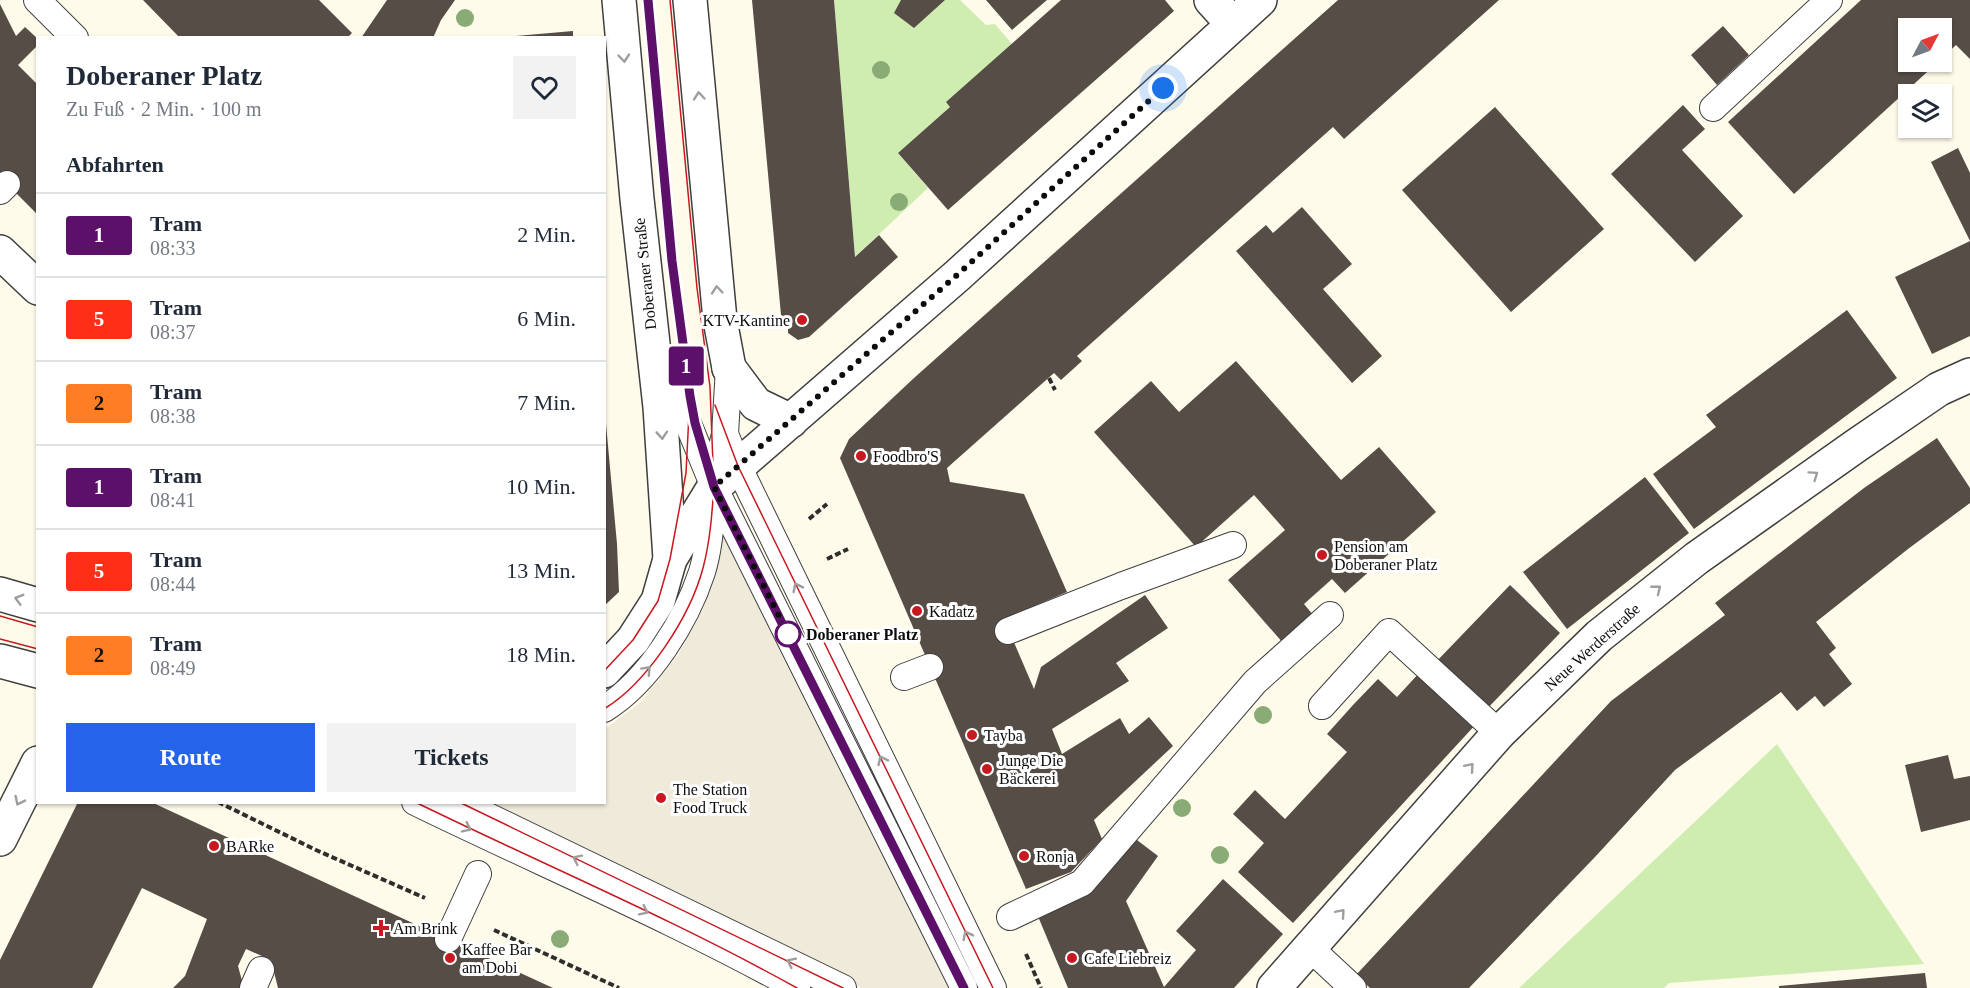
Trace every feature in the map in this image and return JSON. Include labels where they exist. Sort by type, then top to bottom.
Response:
[{"type":"street","name":"Doberaner Straße","points":[[606,669],[633,640],[657,601],[670,560],[660,407],[637,199],[619,0]]},
{"type":"street","points":[[690,0],[720,321],[729,368],[756,404],[791,421]]},
{"type":"street","points":[[1211,0],[1233,24]]},
{"type":"street","points":[[670,560],[726,477],[957,275],[1260,0]]},
{"type":"street","points":[[0,252],[36,286]]},
{"type":"street","name":"Neue Werderstraße","points":[[1274,988],[1499,733],[1599,636],[1697,558],[1940,389],[1970,375]]},
{"type":"street","points":[[0,594],[36,604]]},
{"type":"street","points":[[0,661],[36,670]]},
{"type":"street","points":[[0,839],[36,766]]},
{"type":"lane","points":[[37,0],[73,36]]},
{"type":"lane","points":[[1713,108],[1828,0]]},
{"type":"lane","points":[[652,334],[993,988]]},
{"type":"lane","points":[[606,708],[617,701],[657,659],[690,604],[702,571],[726,477],[725,434],[729,368]]},
{"type":"lane","points":[[726,477],[964,988]]},
{"type":"lane","points":[[1008,631],[1233,544]]},
{"type":"lane","points":[[1010,916],[1082,883],[1255,682],[1330,615]]},
{"type":"lane","points":[[1322,706],[1389,632],[1499,733]]},
{"type":"lane","points":[[904,677],[930,667]]},
{"type":"lane","points":[[419,804],[626,902],[797,988]]},
{"type":"lane","points":[[463,804],[843,988]]},
{"type":"lane","points":[[448,939],[478,874]]},
{"type":"lane","points":[[1310,948],[1353,988]]},
{"type":"path","points":[[1048,378],[1055,390]]},
{"type":"path","points":[[827,559],[848,549]]},
{"type":"path","points":[[222,804],[316,850],[459,913],[619,988]]},
{"type":"green space","points":[[834,0],[960,0],[986,25],[995,24],[1012,44],[950,107],[898,153],[928,188],[855,257]]},
{"type":"green space","points":[[1777,744],[1924,964],[1669,983],[1664,988],[1519,988]]},
{"type":"shaded area","name":"Doberaner Platz","points":[[720,514],[953,988],[861,988],[781,943],[488,804],[606,804],[606,728],[641,702],[678,655],[703,609],[712,575]]},
{"type":"building","points":[[143,0],[319,0],[352,33],[349,36],[178,36]]},
{"type":"building","points":[[387,0],[455,0],[441,20],[434,36],[362,36]]},
{"type":"building","points":[[752,0],[834,0],[855,257],[879,235],[898,257],[809,337],[798,340],[788,333],[788,321],[781,315]]},
{"type":"building","points":[[901,0],[945,0],[914,28],[894,13]]},
{"type":"building","points":[[986,0],[1047,0],[1012,30]]},
{"type":"building","points":[[1061,0],[1165,0],[1174,11],[948,210],[898,153],[950,107],[946,102]]},
{"type":"building","points":[[1338,0],[1499,0],[1344,139],[1333,127],[1077,356],[1082,361],[1061,380],[1054,373],[947,468],[950,482],[1024,494],[1067,592],[1004,619],[1034,689],[1041,667],[1145,595],[1168,628],[1116,663],[1129,681],[1052,729],[1062,754],[1120,718],[1129,734],[1149,717],[1173,746],[1094,820],[1102,839],[1071,872],[1026,889],[840,458],[849,439],[914,378]]},
{"type":"building","points":[[1861,0],[1970,0],[1970,59],[1956,45],[1952,49],[1952,18],[1898,18],[1898,72],[1927,72],[1914,84],[1898,84],[1898,99],[1794,194],[1728,122]]},
{"type":"building","points":[[0,4],[16,36],[25,27],[36,37],[36,47],[18,65],[36,83],[36,213],[0,177]]},
{"type":"building","points":[[1723,26],[1749,55],[1717,85],[1691,55]]},
{"type":"building","points":[[573,31],[573,36],[516,36]]},
{"type":"building","points":[[1683,105],[1705,129],[1682,150],[1743,216],[1695,262],[1611,174]]},
{"type":"building","points":[[1495,107],[1604,229],[1511,312],[1402,190]]},
{"type":"building","points":[[1958,148],[1970,173],[1970,241],[1931,162]]},
{"type":"building","points":[[1302,207],[1352,264],[1323,289],[1382,356],[1352,383],[1236,251],[1266,225],[1273,233]]},
{"type":"building","points":[[1970,241],[1970,336],[1932,354],[1895,277]]},
{"type":"building","points":[[1847,310],[1897,378],[1694,529],[1653,474],[1716,427],[1706,415]]},
{"type":"building","points":[[1236,361],[1341,480],[1379,447],[1436,512],[1345,593],[1332,579],[1304,604],[1314,616],[1283,643],[1228,580],[1285,530],[1254,495],[1196,547],[1094,432],[1151,381],[1179,412]]},
{"type":"building","points":[[606,424],[617,544],[619,592],[606,604]]},
{"type":"building","points":[[1937,438],[1970,488],[1970,503],[1816,622],[1836,648],[1829,654],[1852,684],[1824,707],[1815,696],[1797,711],[1781,692],[1675,770],[1469,988],[1370,988],[1356,975],[1611,701],[1725,615],[1715,603],[1864,488]]},
{"type":"building","points":[[1645,477],[1689,533],[1567,629],[1523,572]]},
{"type":"building","points":[[1510,585],[1560,633],[1484,712],[1434,664]]},
{"type":"building","points":[[1421,671],[1477,723],[1293,923],[1238,872],[1264,843],[1233,814],[1255,790],[1285,819],[1347,752],[1327,734],[1353,705],[1378,679],[1397,697]]},
{"type":"building","points":[[1948,755],[1954,779],[1970,776],[1970,820],[1921,832],[1905,765]]},
{"type":"building","points":[[77,804],[155,804],[553,988],[278,988],[271,960],[246,949],[238,966],[244,988],[173,988],[185,976],[207,919],[142,888],[92,988],[0,988],[0,960]]},
{"type":"building","points":[[1133,837],[1158,856],[1126,901],[1164,987],[1196,950],[1176,931],[1223,879],[1283,934],[1234,988],[1068,988],[1037,914]]},
{"type":"building","points":[[1925,973],[1927,988],[1779,988],[1779,986]]},
{"type":"tram line","points":[[648,0],[672,261],[690,396],[695,423],[714,487],[964,988]]},
{"type":"tram line","name":"1","points":[[648,0],[672,261],[690,396],[695,423],[714,487],[964,988]]},
{"type":"tram line","points":[[670,0],[697,288],[710,387],[713,465]]},
{"type":"tram line","points":[[715,405],[738,466],[993,988]]},
{"type":"tram line","points":[[606,669],[633,640],[658,601],[670,559],[686,473],[689,414]]},
{"type":"tram line","points":[[606,708],[636,683],[651,666],[688,607],[703,568],[714,486]]},
{"type":"tram line","points":[[0,616],[36,626]]},
{"type":"tram line","points":[[0,639],[36,648]]},
{"type":"tram line","points":[[419,804],[655,915],[797,988]]},
{"type":"tram line","points":[[463,804],[843,988]]},
{"type":"place","name":"KTV-Kantine","points":[[802,320]]},
{"type":"place","name":"Foodbro'S","points":[[861,456]]},
{"type":"place","name":"Pension am Doberaner Platz","points":[[1322,555]]},
{"type":"place","name":"Kadatz","points":[[917,611]]},
{"type":"place","name":"Doberaner Platz","points":[[788,634]]},
{"type":"place","name":"Tayba","points":[[972,735]]},
{"type":"place","name":"Junge Die Bäckerei","points":[[987,769]]},
{"type":"place","name":"The Station Food Truck","points":[[661,798]]},
{"type":"place","name":"BARke","points":[[214,846]]},
{"type":"place","name":"Ronja","points":[[1024,856]]},
{"type":"place","name":"Am Brink","points":[[381,928]]},
{"type":"place","name":"Kaffee Bar am Dobi","points":[[450,958]]},
{"type":"place","name":"Cafe Liebreiz","points":[[1072,958]]},
{"type":"route","points":[[788,634],[714,487],[957,275],[1163,88]]}]
